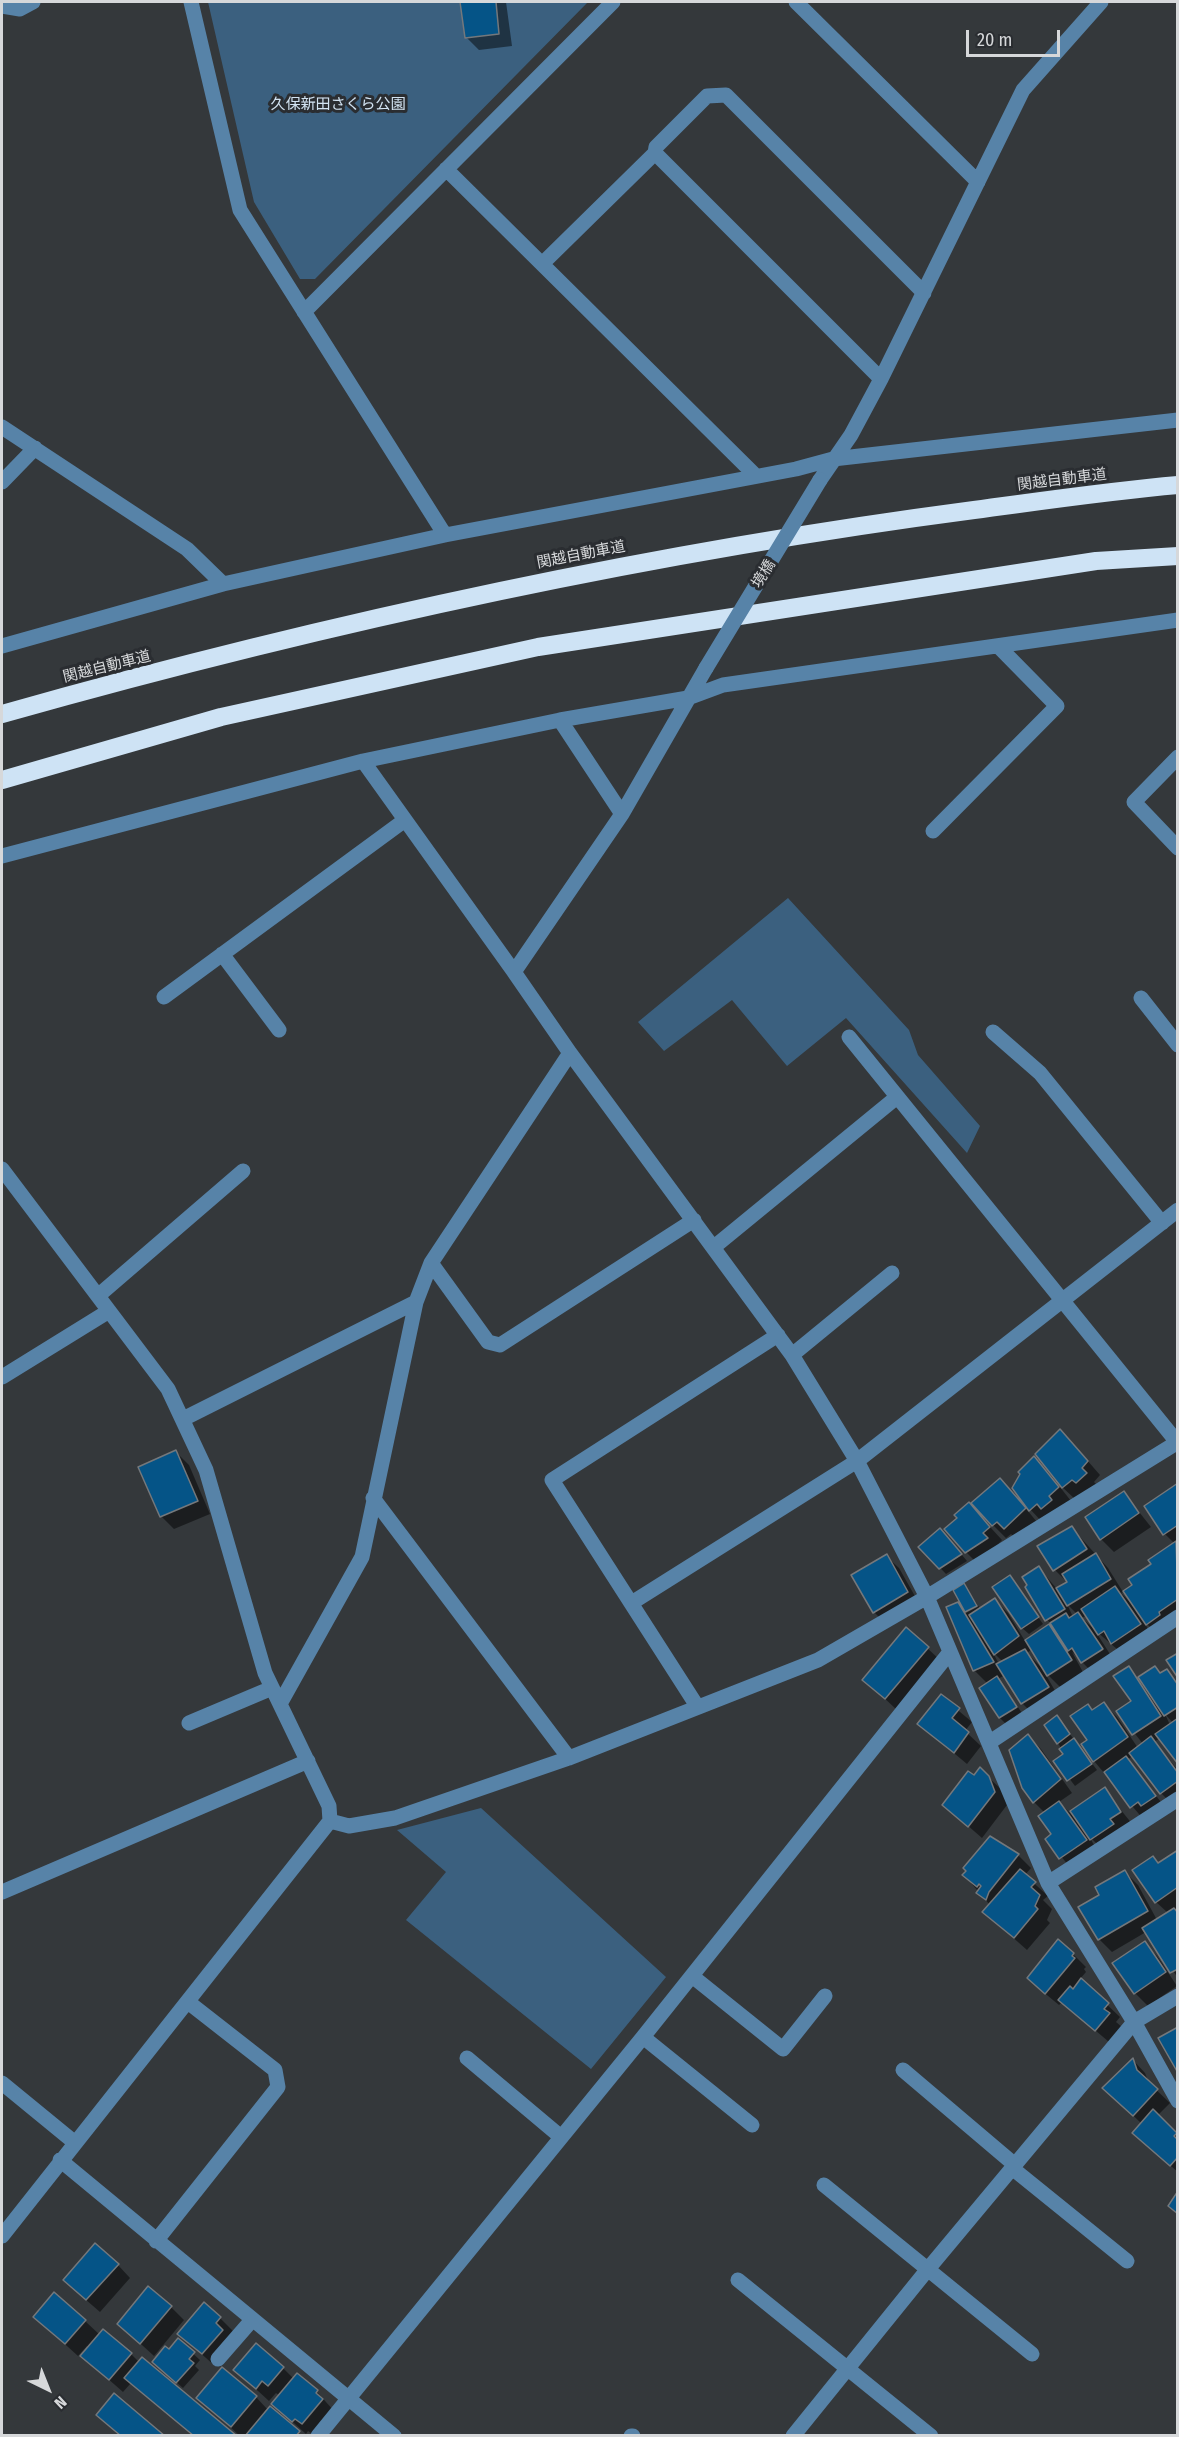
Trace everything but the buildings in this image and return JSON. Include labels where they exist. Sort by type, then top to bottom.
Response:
[{"type":"highway","name":"関越自動車道","points":[[2,714],[325,629],[573,574],[824,530],[1178,485]]},
{"type":"highway","points":[[2,780],[221,717],[538,647],[1096,561],[1178,556]]},
{"type":"street","points":[[2,6],[20,9],[33,2]]},
{"type":"street","points":[[191,2],[240,210],[445,535]]},
{"type":"street","points":[[304,312],[613,2]]},
{"type":"street","points":[[798,2],[978,183]]},
{"type":"street","name":"境橋","points":[[514,972],[622,814],[706,668],[833,459],[851,435],[882,379],[1023,90],[1101,2]]},
{"type":"street","points":[[542,264],[655,153],[656,147],[706,96],[726,94],[924,293]]},
{"type":"street","points":[[655,153],[882,379]]},
{"type":"street","points":[[446,169],[756,476]]},
{"type":"street","points":[[2,646],[223,584],[445,535],[756,476],[833,459],[1178,420]]},
{"type":"street","points":[[2,427],[187,549],[223,584]]},
{"type":"street","points":[[2,482],[35,448]]},
{"type":"street","points":[[2,856],[363,761],[560,720],[688,698],[723,685],[1178,620]]},
{"type":"street","points":[[933,831],[1057,706],[998,646]]},
{"type":"street","points":[[560,720],[622,814]]},
{"type":"street","points":[[1178,757],[1134,802],[1178,848]]},
{"type":"street","points":[[363,761],[570,1053],[778,1335],[857,1461],[927,1597],[1048,1883],[1134,2022],[1178,2101]]},
{"type":"street","points":[[164,997],[405,819]]},
{"type":"street","points":[[222,954],[279,1029]]},
{"type":"street","points":[[1141,998],[1178,1045]]},
{"type":"street","points":[[633,1602],[857,1461],[1060,1299],[1171,1220],[1040,1072],[993,1032]]},
{"type":"street","points":[[330,1821],[349,1826],[395,1818],[569,1758],[818,1660],[927,1597],[1177,1442],[849,1037]]},
{"type":"street","points":[[281,1702],[362,1557],[416,1302],[431,1263],[570,1053]]},
{"type":"street","points":[[714,1247],[897,1097]]},
{"type":"street","points":[[99,1295],[243,1171]]},
{"type":"street","points":[[2,2236],[330,1821],[329,1806],[281,1702],[272,1688],[246,1616],[206,1470],[168,1389],[99,1295],[4,1176]]},
{"type":"street","points":[[431,1263],[488,1342],[500,1345],[694,1220]]},
{"type":"street","points":[[792,1355],[892,1273]]},
{"type":"street","points":[[183,1419],[416,1302]]},
{"type":"street","points":[[2,1377],[109,1311]]},
{"type":"street","points":[[697,1706],[633,1602],[552,1480],[778,1335]]},
{"type":"street","points":[[373,1498],[569,1758]]},
{"type":"street","points":[[990,1742],[1178,1617]]},
{"type":"street","points":[[318,2436],[643,2037],[950,1652]]},
{"type":"street","points":[[189,1723],[272,1688]]},
{"type":"street","points":[[2,1892],[308,1761]]},
{"type":"street","points":[[1048,1883],[1178,1799]]},
{"type":"street","points":[[692,1976],[783,2049],[825,1996]]},
{"type":"street","points":[[793,2436],[928,2269],[1134,2022],[1178,1996]]},
{"type":"street","points":[[156,2241],[278,2087],[275,2070],[188,2002]]},
{"type":"street","points":[[643,2037],[752,2125]]},
{"type":"street","points":[[467,2058],[561,2137]]},
{"type":"street","points":[[903,2070],[1126,2261]]},
{"type":"street","points":[[2,2084],[74,2142]]},
{"type":"street","points":[[60,2160],[394,2436]]},
{"type":"street","points":[[824,2185],[1032,2354]]},
{"type":"street","points":[[738,2280],[931,2436]]},
{"type":"street","points":[[218,2358],[252,2320]]},
{"type":"green space","name":"久保新田さくら公園","points":[[208,2],[588,2],[315,279],[300,279],[254,202]]},
{"type":"green space","points":[[788,898],[909,1030],[918,1055],[980,1126],[967,1153],[846,1018],[787,1066],[732,1000],[664,1051],[638,1022]]},
{"type":"green space","points":[[481,1808],[666,1977],[591,2069],[406,1920],[446,1872],[397,1830]]}]
